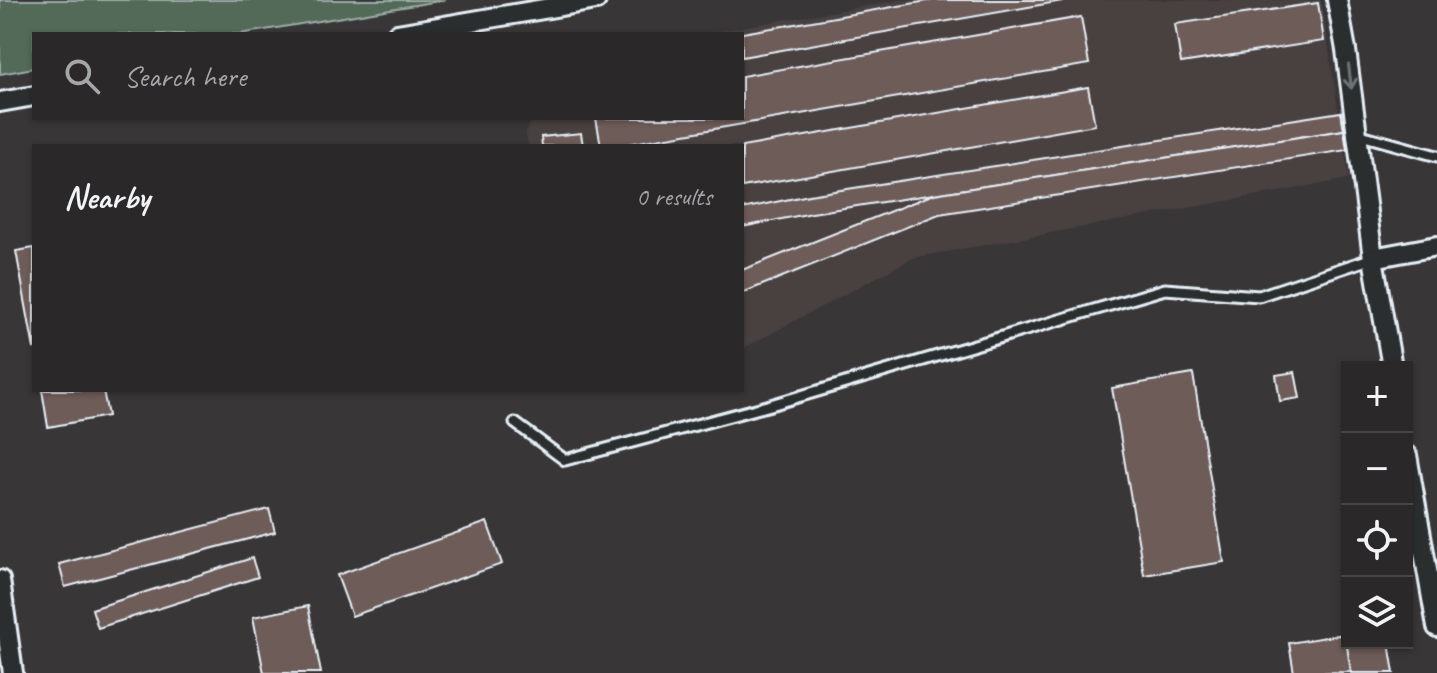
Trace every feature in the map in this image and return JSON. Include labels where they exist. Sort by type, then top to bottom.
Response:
[{"type":"street","points":[[409,32],[596,0]]},
{"type":"street","points":[[1337,0],[1373,258],[1391,361]]},
{"type":"street","points":[[0,102],[32,96]]},
{"type":"street","points":[[1373,258],[1437,246]]},
{"type":"street","points":[[1413,489],[1437,627]]},
{"type":"street","points":[[0,580],[13,673]]},
{"type":"lane","points":[[1357,134],[1437,156]]},
{"type":"lane","points":[[515,423],[565,460],[767,406],[1165,289],[1259,296],[1373,258]]},
{"type":"shaded area","points":[[901,0],[1321,0],[1349,179],[913,258],[744,348],[744,144],[528,144],[526,132],[531,120],[744,120],[744,32],[712,32]]},
{"type":"green space","points":[[0,0],[445,0],[252,32],[32,32],[32,68],[0,74]]},
{"type":"building","points":[[933,0],[1068,0],[744,57],[744,33]]},
{"type":"building","points":[[1318,3],[1324,41],[1181,63],[1175,24]]},
{"type":"building","points":[[1081,17],[1089,64],[628,144],[601,144],[596,120],[744,120],[744,76]]},
{"type":"building","points":[[1088,87],[1095,125],[744,187],[744,147]]},
{"type":"building","points":[[1341,112],[1344,130],[812,213],[744,227],[744,209],[809,195]]},
{"type":"building","points":[[1344,130],[1347,150],[939,214],[744,292],[744,269],[934,194]]},
{"type":"building","points":[[581,133],[583,144],[542,144],[541,137]]},
{"type":"building","points":[[32,248],[32,338],[16,251]]},
{"type":"building","points":[[1295,372],[1300,398],[1280,401],[1276,375]]},
{"type":"building","points":[[1193,374],[1224,562],[1144,575],[1112,388]]},
{"type":"building","points":[[42,392],[103,392],[108,416],[48,427]]},
{"type":"building","points":[[269,509],[275,532],[65,587],[59,564]]},
{"type":"building","points":[[487,522],[502,564],[352,616],[337,575]]},
{"type":"building","points":[[252,558],[258,577],[98,628],[92,609]]},
{"type":"building","points":[[308,606],[321,673],[264,673],[253,617]]},
{"type":"building","points":[[1341,635],[1341,649],[1347,649],[1351,672],[1294,673],[1289,643]]},
{"type":"building","points":[[1347,649],[1390,649],[1394,673],[1351,673]]}]
